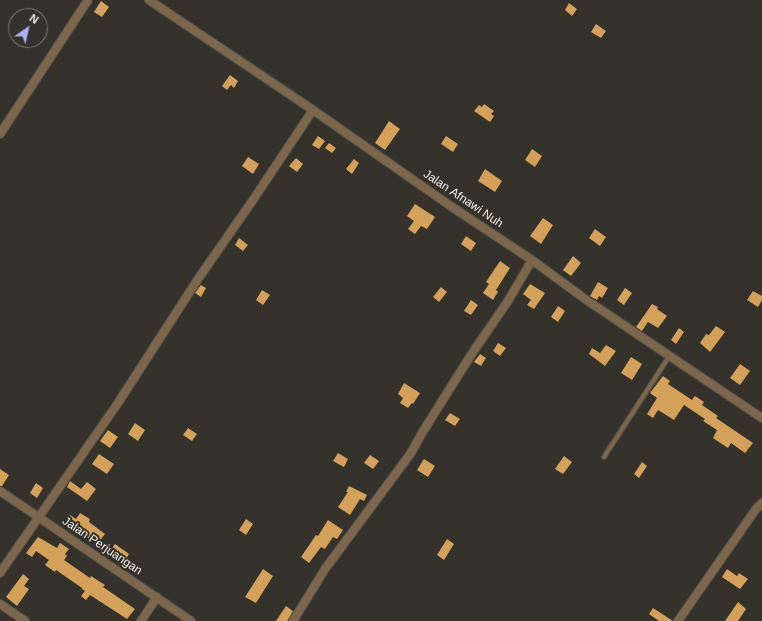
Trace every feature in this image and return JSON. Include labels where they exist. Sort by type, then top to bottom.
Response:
[{"type":"street","points":[[0,134],[88,0]]},
{"type":"street","name":"Jalan Afnawi Nuh","points":[[149,0],[313,110],[452,207],[532,260],[585,299],[762,418]]},
{"type":"street","points":[[0,573],[118,403],[198,279],[313,110]]},
{"type":"street","points":[[293,621],[325,569],[411,453],[471,355],[501,312],[532,260]]},
{"type":"street","name":"Jalan Perjuangan","points":[[0,491],[191,621]]},
{"type":"street","points":[[678,621],[756,509],[762,503]]},
{"type":"street","points":[[141,621],[157,597]]},
{"type":"street","points":[[0,604],[25,621]]},
{"type":"lane","points":[[604,457],[670,355]]},
{"type":"building","points":[[101,1],[109,7],[102,17],[94,12]]},
{"type":"building","points":[[569,3],[577,9],[572,16],[565,10]]},
{"type":"building","points":[[596,24],[606,31],[601,38],[591,32]]},
{"type":"building","points":[[230,75],[238,81],[234,88],[231,85],[227,90],[222,86]]},
{"type":"building","points":[[484,104],[494,111],[491,114],[494,116],[490,122],[474,111],[479,105],[482,107]]},
{"type":"building","points":[[389,121],[400,129],[385,150],[375,143]]},
{"type":"building","points":[[318,136],[325,141],[319,149],[312,145]]},
{"type":"building","points":[[446,136],[458,144],[453,152],[441,144]]},
{"type":"building","points":[[329,143],[336,148],[332,153],[325,148]]},
{"type":"building","points":[[532,149],[542,156],[535,167],[525,160]]},
{"type":"building","points":[[248,157],[259,164],[253,174],[242,166]]},
{"type":"building","points":[[296,158],[303,164],[297,172],[289,166]]},
{"type":"building","points":[[354,159],[359,163],[352,174],[346,169]]},
{"type":"building","points":[[485,169],[502,181],[495,192],[478,181]]},
{"type":"building","points":[[415,204],[435,217],[427,229],[421,226],[415,234],[408,229],[414,221],[407,216]]},
{"type":"building","points":[[543,218],[553,225],[541,244],[530,236]]},
{"type":"building","points":[[595,229],[606,237],[600,246],[589,238]]},
{"type":"building","points":[[466,236],[476,243],[471,251],[461,244]]},
{"type":"building","points":[[239,238],[248,245],[243,251],[235,245]]},
{"type":"building","points":[[573,256],[581,263],[571,276],[563,270]]},
{"type":"building","points":[[500,261],[510,268],[496,290],[498,292],[493,300],[483,293],[489,284],[486,282]]},
{"type":"building","points":[[598,282],[608,288],[602,298],[599,296],[597,300],[590,296]]},
{"type":"building","points":[[530,284],[545,293],[534,309],[527,305],[531,300],[523,294]]},
{"type":"building","points":[[201,285],[206,288],[201,297],[195,293]]},
{"type":"building","points":[[441,287],[447,292],[439,302],[433,297]]},
{"type":"building","points":[[625,288],[632,293],[624,305],[617,300]]},
{"type":"building","points":[[262,290],[270,295],[263,305],[256,300]]},
{"type":"building","points":[[753,291],[762,296],[762,300],[758,307],[747,300]]},
{"type":"building","points":[[471,300],[478,305],[471,315],[464,311]]},
{"type":"building","points":[[652,304],[658,307],[657,309],[667,316],[658,328],[648,322],[642,331],[636,327]]},
{"type":"building","points":[[558,306],[565,311],[558,322],[551,317]]},
{"type":"building","points":[[716,326],[725,332],[710,352],[700,343],[706,334],[709,335]]},
{"type":"building","points":[[679,328],[684,332],[676,344],[671,340]]},
{"type":"building","points":[[498,343],[506,348],[500,356],[493,351]]},
{"type":"building","points":[[606,345],[616,351],[605,366],[589,354],[592,348],[600,353]]},
{"type":"building","points":[[480,354],[486,358],[481,366],[474,362]]},
{"type":"building","points":[[631,357],[642,364],[632,380],[621,373]]},
{"type":"building","points":[[740,364],[750,371],[740,385],[730,378]]},
{"type":"building","points":[[663,376],[670,381],[668,384],[692,400],[695,396],[704,402],[702,405],[718,416],[716,418],[753,443],[745,453],[731,443],[728,448],[713,438],[717,430],[703,421],[705,419],[684,405],[674,420],[658,410],[653,418],[647,414],[657,398],[650,393]]},
{"type":"building","points":[[404,383],[420,393],[413,404],[412,403],[408,408],[400,403],[403,398],[398,394]]},
{"type":"building","points":[[450,413],[460,419],[455,426],[445,420]]},
{"type":"building","points":[[135,423],[145,430],[138,441],[128,434]]},
{"type":"building","points":[[188,428],[197,434],[192,441],[183,435]]},
{"type":"building","points":[[108,430],[118,437],[110,448],[100,441]]},
{"type":"building","points":[[338,453],[348,459],[344,467],[333,461]]},
{"type":"building","points":[[99,454],[114,464],[107,474],[92,464]]},
{"type":"building","points":[[370,455],[379,461],[373,469],[364,463]]},
{"type":"building","points":[[564,456],[572,462],[563,474],[555,469]]},
{"type":"building","points":[[424,459],[435,466],[428,477],[417,470]]},
{"type":"building","points":[[642,462],[647,466],[639,478],[634,474]]},
{"type":"building","points":[[0,469],[9,475],[2,486],[0,486]]},
{"type":"building","points":[[70,481],[81,489],[87,482],[96,489],[87,501],[67,487]]},
{"type":"building","points":[[36,483],[43,488],[37,498],[30,493]]},
{"type":"building","points":[[349,486],[367,495],[364,501],[360,499],[350,515],[338,507],[348,492],[346,492]]},
{"type":"building","points":[[80,513],[90,519],[89,522],[105,534],[97,544],[65,523],[70,515],[76,519]]},
{"type":"building","points":[[246,519],[253,524],[246,535],[239,530]]},
{"type":"building","points":[[328,520],[343,530],[337,539],[333,537],[325,549],[321,547],[309,563],[301,557],[316,535],[318,536]]},
{"type":"building","points":[[38,537],[57,548],[60,543],[69,549],[65,554],[67,556],[64,560],[90,578],[91,576],[105,585],[103,587],[135,609],[127,619],[90,595],[86,600],[81,596],[85,591],[82,588],[56,570],[55,572],[45,565],[49,560],[36,551],[32,557],[26,553]]},
{"type":"building","points":[[447,539],[454,544],[444,560],[437,555]]},
{"type":"building","points":[[115,544],[129,554],[125,561],[110,551]]},
{"type":"building","points":[[263,569],[273,576],[256,603],[245,597]]},
{"type":"building","points":[[727,569],[737,576],[739,573],[748,579],[740,589],[722,577]]},
{"type":"building","points":[[23,574],[29,579],[24,586],[29,589],[17,606],[6,597]]},
{"type":"building","points":[[738,602],[746,609],[738,621],[725,621]]},
{"type":"building","points":[[286,606],[293,611],[288,620],[276,621]]},
{"type":"building","points":[[653,608],[673,621],[659,621],[649,614]]}]
